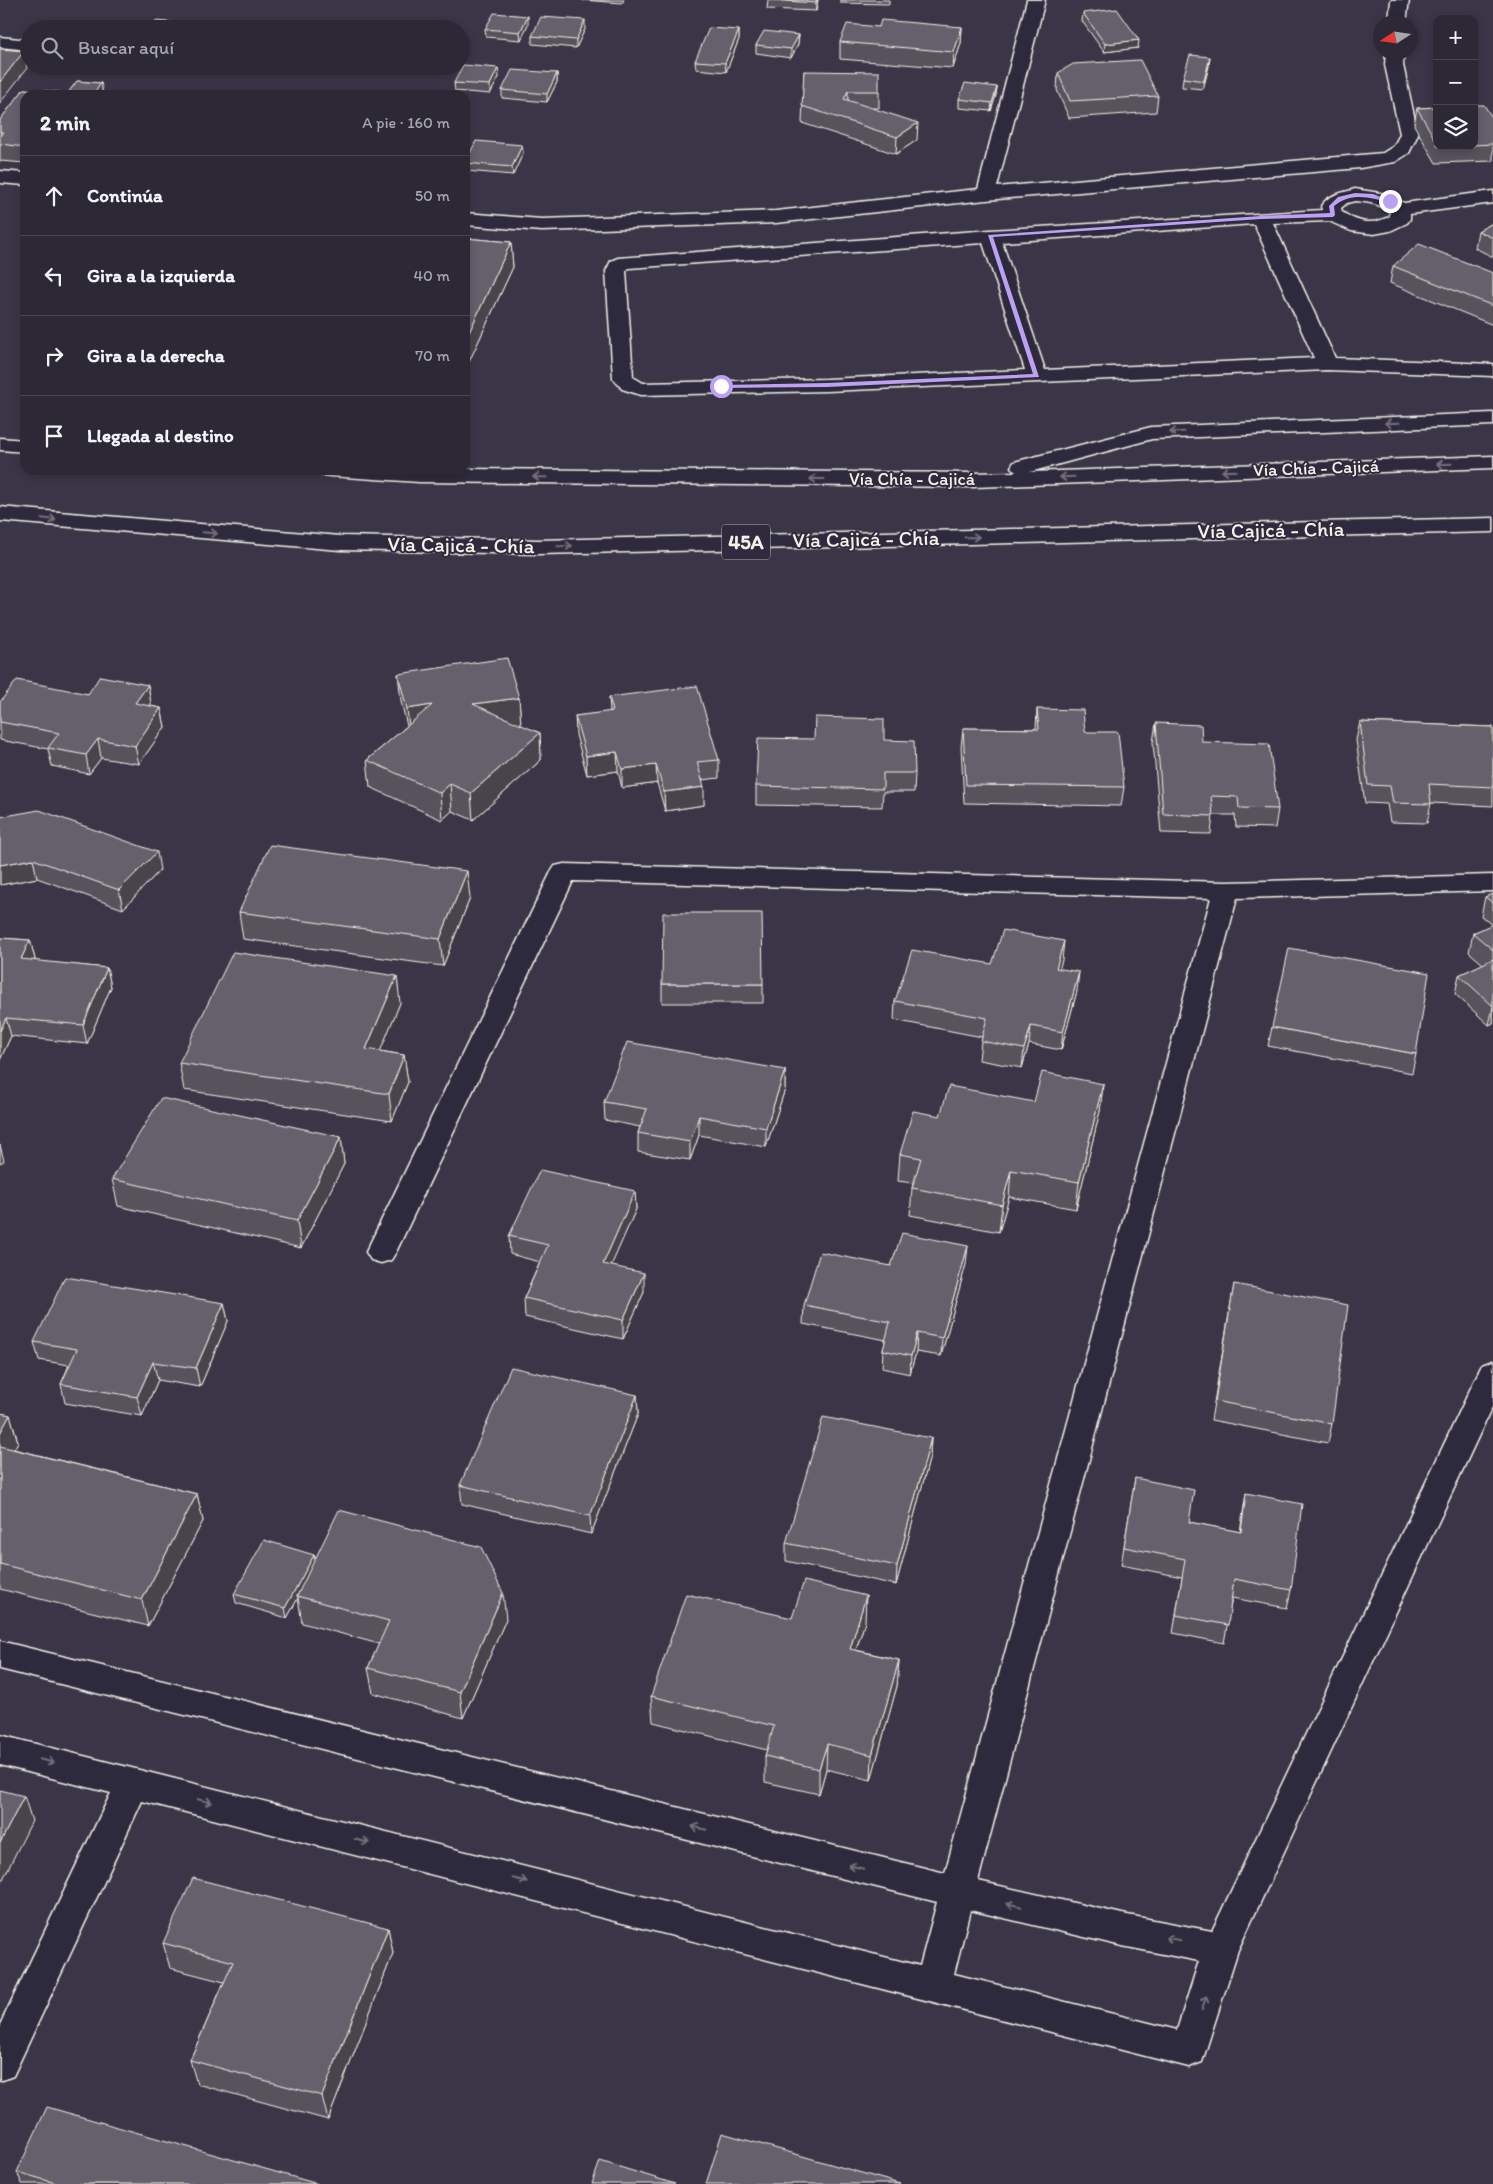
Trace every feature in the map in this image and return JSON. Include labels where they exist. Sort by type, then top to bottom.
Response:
[{"type":"main road","points":[[986,194],[1036,0]]},
{"type":"main road","points":[[1399,15],[1400,0]]},
{"type":"main road","points":[[0,42],[20,44]]},
{"type":"main road","points":[[470,218],[542,225],[776,216],[986,194],[1350,163],[1388,158],[1402,149],[1409,134],[1394,60]]},
{"type":"main road","points":[[0,177],[20,179]]},
{"type":"main road","points":[[1333,215],[1332,206],[1340,199],[1355,195],[1373,196],[1390,201],[1400,209],[1493,197]]},
{"type":"main road","points":[[1400,209],[1400,219],[1388,227],[1367,229],[1345,224],[1333,215],[1261,218],[625,262],[618,265],[616,271],[623,378],[630,385],[641,389],[827,385],[1327,364],[1493,370]]},
{"type":"main road","points":[[1261,218],[1327,364]]},
{"type":"main road","points":[[990,236],[1037,376]]},
{"type":"main road","points":[[973,480],[1151,433],[1493,419]]},
{"type":"main road","points":[[0,444],[20,446]]},
{"type":"main road","name":"Vía Chía - Cajicá","points":[[470,473],[973,480],[1493,462]]},
{"type":"main road","name":"Vía Cajicá - Chía","points":[[0,514],[340,543],[538,547],[1493,525]]},
{"type":"main road","points":[[381,1252],[564,872],[1226,890],[1493,883]]},
{"type":"main road","points":[[933,1984],[1226,890]]},
{"type":"main road","points":[[0,1750],[1189,2050],[1221,1949],[1493,1372]]},
{"type":"main road","points":[[0,1655],[959,1892],[1122,1930],[1221,1949]]},
{"type":"main road","points":[[0,2064],[133,1783]]},
{"type":"building","points":[[768,0],[816,0],[816,3]]},
{"type":"building","points":[[1117,9],[1139,40],[1105,44],[1083,13]]},
{"type":"building","points":[[494,13],[528,16],[520,32],[485,29]]},
{"type":"building","points":[[541,17],[585,20],[576,40],[532,36]]},
{"type":"building","points":[[881,20],[962,27],[954,52],[840,42],[847,24],[879,27]]},
{"type":"building","points":[[709,28],[739,30],[725,63],[695,61]]},
{"type":"building","points":[[764,31],[799,35],[791,49],[756,45]]},
{"type":"building","points":[[0,49],[20,51],[20,56],[0,82]]},
{"type":"building","points":[[1190,55],[1210,57],[1204,81],[1183,78]]},
{"type":"building","points":[[1140,60],[1158,96],[1070,101],[1058,73],[1073,64]]},
{"type":"building","points":[[470,66],[498,68],[490,85],[454,83],[458,75],[470,75]]},
{"type":"building","points":[[512,70],[557,73],[547,94],[502,90]]},
{"type":"building","points":[[804,71],[879,72],[879,91],[848,91],[844,99],[918,123],[897,137],[802,106]]},
{"type":"building","points":[[77,81],[101,83],[96,90],[70,90]]},
{"type":"building","points":[[965,83],[997,87],[992,103],[959,99]]},
{"type":"building","points":[[20,94],[20,146],[0,144],[0,136],[3,132],[0,132],[0,120]]},
{"type":"building","points":[[1478,105],[1484,105],[1493,119],[1493,144],[1478,145]]},
{"type":"building","points":[[1433,107],[1433,136],[1417,108]]},
{"type":"building","points":[[476,141],[522,145],[512,167],[470,163],[470,153]]},
{"type":"building","points":[[1493,223],[1493,238],[1478,231]]},
{"type":"building","points":[[470,238],[511,242],[470,330]]},
{"type":"building","points":[[1419,244],[1493,273],[1493,306],[1393,266]]},
{"type":"building","points":[[507,658],[519,698],[473,704],[540,733],[471,793],[450,784],[440,793],[367,760],[432,705],[407,709],[398,674]]},
{"type":"building","points":[[100,676],[148,685],[135,703],[161,708],[135,746],[98,739],[86,755],[48,748],[59,733],[0,722],[0,702],[17,680],[88,694]]},
{"type":"building","points":[[697,686],[719,760],[697,762],[704,787],[664,792],[656,765],[622,769],[617,752],[586,756],[575,716],[613,711],[609,697]]},
{"type":"building","points":[[1037,709],[1083,710],[1085,732],[1118,732],[1124,787],[966,785],[963,728],[1039,729]]},
{"type":"building","points":[[815,717],[884,719],[884,740],[914,741],[915,773],[883,773],[883,789],[756,786],[758,738],[814,739]]},
{"type":"building","points":[[1360,722],[1493,727],[1493,787],[1429,784],[1431,804],[1393,803],[1390,786],[1368,785]]},
{"type":"building","points":[[1156,723],[1201,725],[1202,742],[1269,744],[1278,809],[1239,808],[1238,797],[1211,796],[1213,816],[1163,814]]},
{"type":"building","points":[[39,810],[157,852],[119,890],[33,859],[0,865],[0,817]]},
{"type":"building","points":[[270,845],[467,871],[440,939],[239,912]]},
{"type":"building","points":[[1493,894],[1493,903],[1485,897]]},
{"type":"building","points":[[663,913],[762,913],[763,984],[662,984]]},
{"type":"building","points":[[1493,924],[1493,950],[1473,933]]},
{"type":"building","points":[[1003,930],[1064,941],[1056,968],[1079,972],[1063,1032],[1031,1026],[1024,1049],[981,1041],[987,1018],[895,1001],[912,950],[992,964]]},
{"type":"building","points":[[0,938],[30,940],[21,959],[107,968],[83,1025],[6,1018],[0,1031]]},
{"type":"building","points":[[1289,948],[1429,973],[1416,1054],[1272,1027]]},
{"type":"building","points":[[233,952],[397,976],[366,1049],[404,1055],[389,1094],[179,1063]]},
{"type":"building","points":[[1493,959],[1493,1006],[1459,975]]},
{"type":"building","points":[[627,1042],[785,1070],[766,1128],[699,1116],[690,1142],[638,1133],[647,1109],[604,1102]]},
{"type":"building","points":[[1042,1072],[1103,1084],[1079,1182],[1011,1170],[1002,1205],[912,1188],[921,1158],[900,1154],[913,1111],[940,1116],[949,1086],[1034,1102]]},
{"type":"building","points":[[161,1098],[341,1137],[297,1221],[112,1179]]},
{"type":"building","points":[[540,1170],[635,1191],[603,1264],[644,1273],[623,1320],[524,1298],[548,1245],[509,1236]]},
{"type":"building","points":[[902,1233],[968,1246],[942,1338],[917,1333],[911,1356],[883,1350],[890,1322],[804,1305],[820,1252],[891,1266]]},
{"type":"building","points":[[65,1277],[224,1303],[196,1368],[153,1362],[137,1397],[61,1384],[77,1349],[34,1342]]},
{"type":"building","points":[[1234,1284],[1348,1305],[1332,1424],[1215,1401]]},
{"type":"building","points":[[511,1367],[637,1395],[590,1516],[460,1485]]},
{"type":"building","points":[[0,1413],[10,1415],[0,1433]]},
{"type":"building","points":[[823,1417],[931,1438],[897,1566],[786,1543]]},
{"type":"building","points":[[0,1446],[197,1494],[142,1600],[0,1564]]},
{"type":"building","points":[[1135,1478],[1194,1490],[1189,1522],[1241,1532],[1246,1493],[1302,1504],[1291,1590],[1234,1579],[1228,1625],[1176,1615],[1185,1559],[1124,1547]]},
{"type":"building","points":[[339,1510],[481,1547],[503,1593],[460,1692],[368,1668],[389,1621],[297,1596]]},
{"type":"building","points":[[264,1540],[314,1555],[285,1608],[234,1594]]},
{"type":"building","points":[[804,1581],[866,1596],[850,1649],[899,1660],[872,1755],[827,1744],[819,1769],[765,1756],[774,1726],[651,1696],[686,1594],[792,1618]]},
{"type":"building","points":[[0,1790],[24,1796],[0,1843]]},
{"type":"building","points":[[193,1878],[388,1928],[322,2096],[190,2060],[233,1962],[163,1943]]},
{"type":"building","points":[[47,2107],[318,2184],[59,2184],[17,2172]]},
{"type":"building","points":[[722,2133],[900,2184],[706,2184]]},
{"type":"building","points":[[600,2161],[675,2184],[592,2184]]},
{"type":"route","points":[[721,386],[827,385],[1037,376],[990,236],[1333,215],[1332,206],[1340,199],[1355,195],[1373,196],[1390,201]]}]
